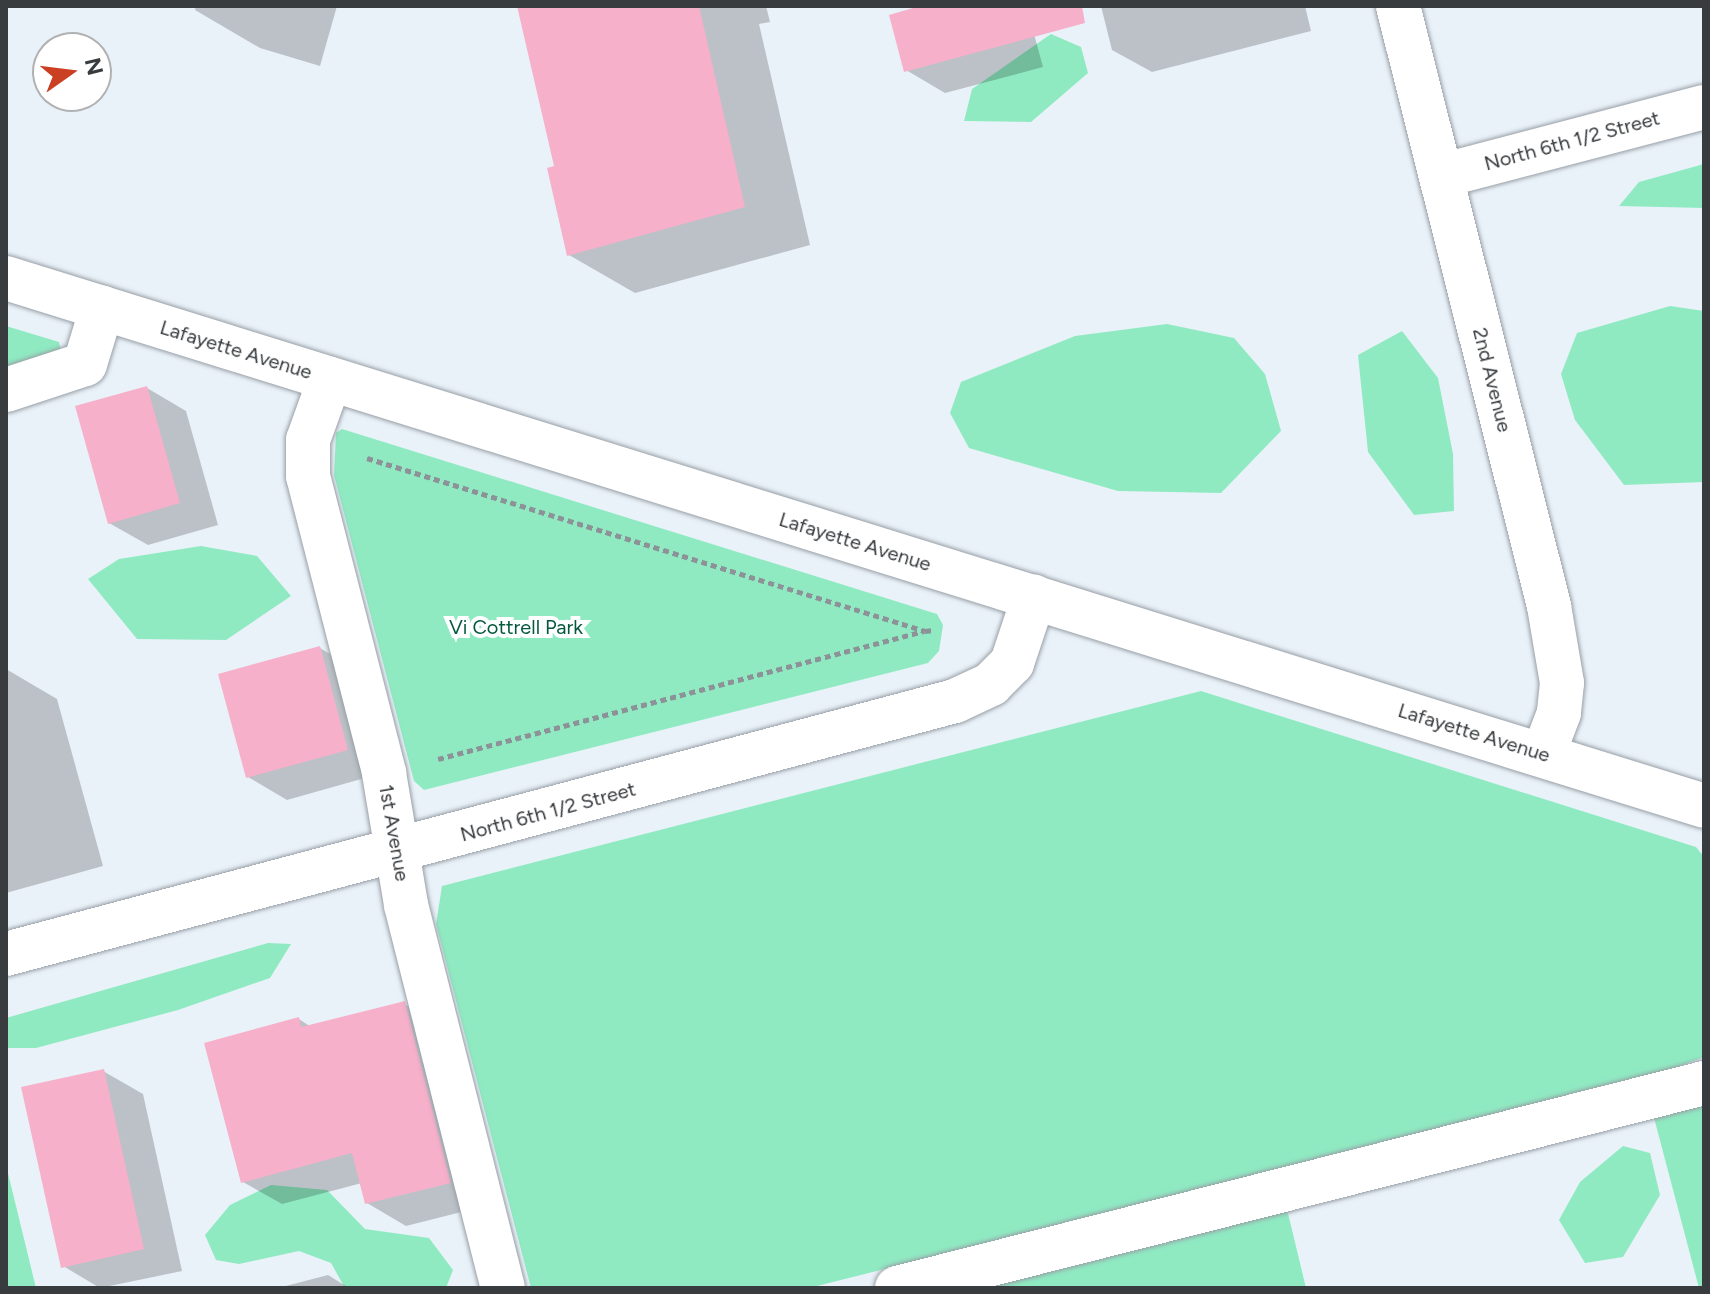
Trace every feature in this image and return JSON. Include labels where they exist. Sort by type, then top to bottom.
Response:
[{"type":"street","name":"2nd Avenue","points":[[1398,6],[1549,606],[1562,683],[1559,713],[1543,755]]},
{"type":"street","name":"North 6th 1/2 Street","points":[[1441,176],[1704,107]]},
{"type":"street","name":"Lafayette Avenue","points":[[6,278],[1704,806]]},
{"type":"street","points":[[6,390],[85,364],[102,308]]},
{"type":"street","name":"1st Avenue","points":[[330,379],[308,440],[308,476],[384,773],[397,853],[503,1288]]},
{"type":"street","name":"North 6th 1/2 Street","points":[[6,954],[397,853],[955,701],[991,684],[1012,663],[1034,597]]},
{"type":"street","points":[[897,1288],[1704,1083]]},
{"type":"path","points":[[308,440],[925,631]]},
{"type":"path","points":[[384,773],[925,631],[943,628],[1016,651]]},
{"type":"green space","points":[[1051,34],[1081,47],[1088,73],[1031,122],[964,121],[972,89]]},
{"type":"green space","points":[[1704,164],[1704,208],[1619,206],[1639,182]]},
{"type":"green space","points":[[1670,306],[1704,311],[1704,482],[1624,485],[1575,420],[1561,374],[1577,333]]},
{"type":"green space","points":[[1167,324],[1234,338],[1265,374],[1281,431],[1221,493],[1118,491],[969,448],[950,413],[961,382],[1075,336]]},
{"type":"green space","points":[[6,326],[59,342],[62,356],[6,379]]},
{"type":"green space","points":[[1402,331],[1438,378],[1453,454],[1454,511],[1414,515],[1368,452],[1358,355]]},
{"type":"green space","name":"Vi Cottrell Park","points":[[342,429],[937,614],[943,625],[939,651],[928,663],[424,790],[414,781],[334,475],[336,433]]},
{"type":"green space","points":[[201,546],[257,556],[291,596],[226,640],[137,639],[88,579],[119,559]]},
{"type":"green space","points":[[1201,691],[1696,847],[1704,857],[1704,1057],[1653,1076],[809,1288],[531,1288],[436,924],[442,886]]},
{"type":"green space","points":[[268,943],[291,944],[270,978],[178,1010],[36,1048],[6,1048],[6,1018]]},
{"type":"green space","points":[[1704,1100],[1704,1288],[1699,1288],[1653,1114]]},
{"type":"green space","points":[[1623,1146],[1650,1153],[1660,1195],[1623,1257],[1585,1263],[1559,1220],[1580,1182]]},
{"type":"green space","points":[[6,1165],[36,1288],[6,1288]]},
{"type":"green space","points":[[271,1185],[327,1190],[365,1229],[429,1238],[453,1270],[446,1288],[345,1288],[331,1263],[299,1251],[239,1264],[216,1260],[205,1235],[230,1205]]},
{"type":"green space","points":[[1286,1205],[1306,1288],[965,1288]]},
{"type":"building","points":[[517,6],[699,6],[745,207],[567,256],[547,168],[554,166]]},
{"type":"building","points":[[920,6],[1082,6],[1085,23],[904,72],[889,15]]},
{"type":"building","points":[[147,386],[180,503],[108,524],[75,406]]},
{"type":"building","points":[[320,646],[348,750],[246,778],[218,674]]},
{"type":"building","points":[[405,1001],[451,1183],[365,1204],[352,1153],[241,1183],[204,1043],[299,1017],[301,1027]]},
{"type":"building","points":[[104,1069],[144,1249],[61,1268],[21,1087]]}]
